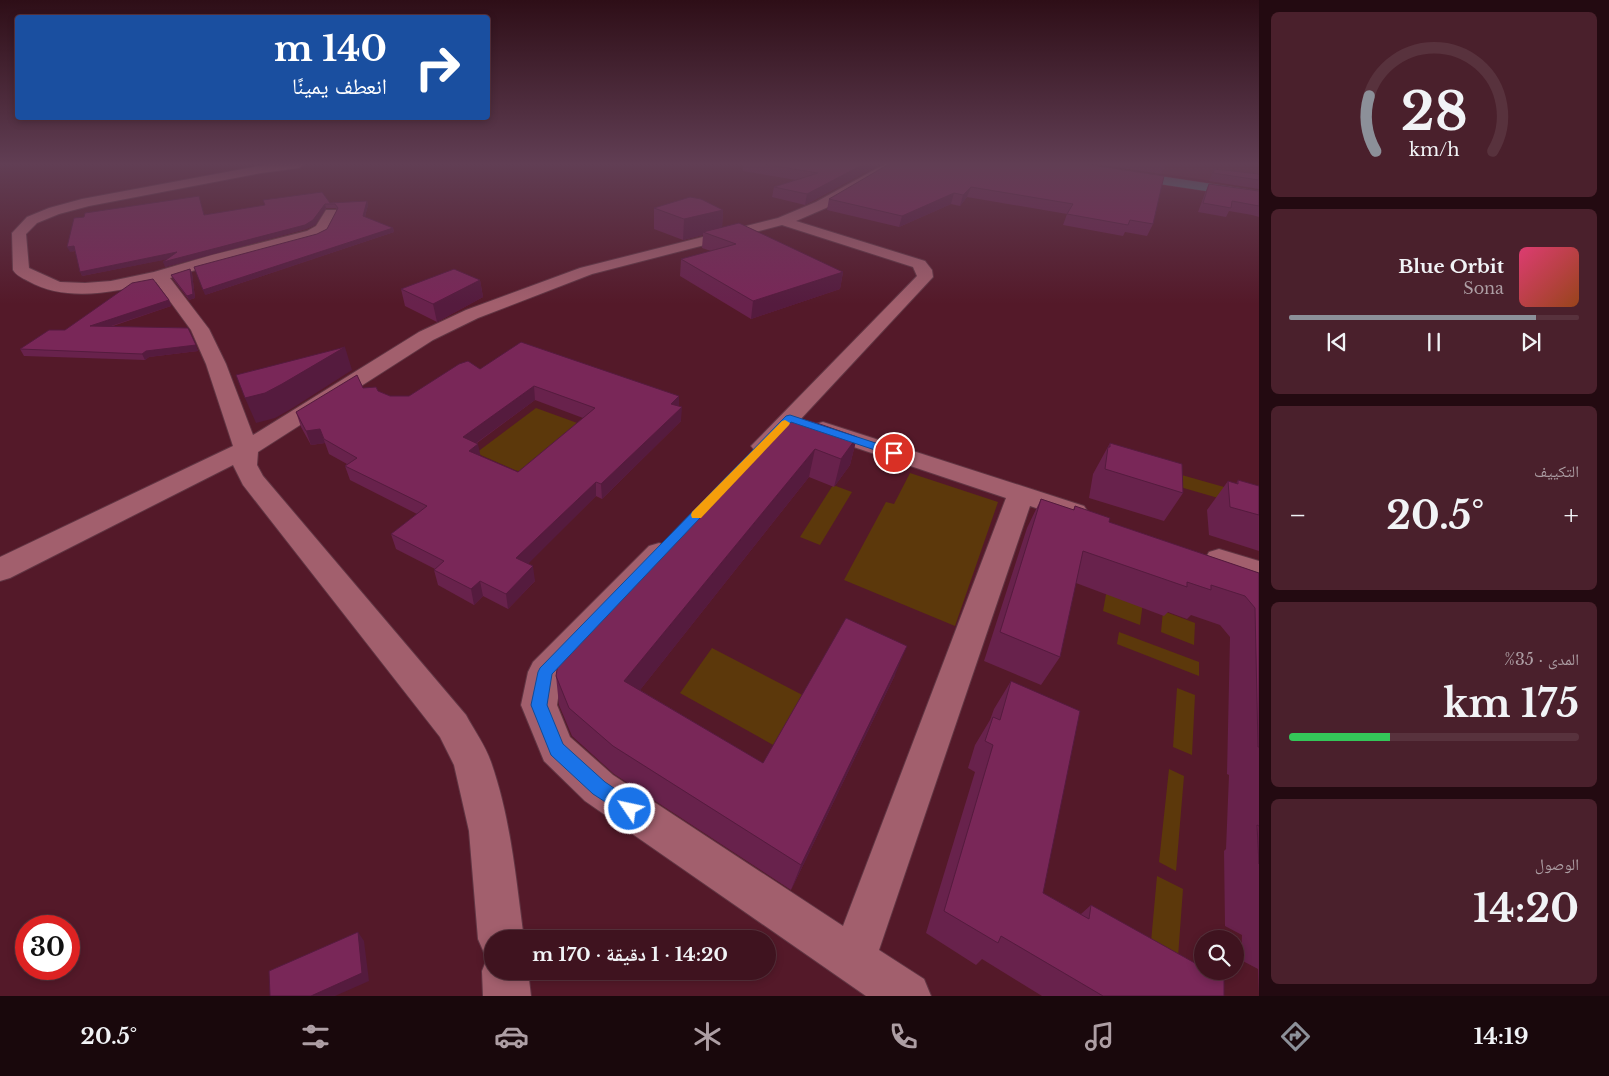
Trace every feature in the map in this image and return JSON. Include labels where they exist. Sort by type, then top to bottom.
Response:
[{"type":"street","points":[[53,210],[32,220],[19,233],[22,270],[39,281],[60,287],[127,284],[160,276],[218,258],[312,234],[322,229],[331,213]]},
{"type":"street","points":[[0,570],[246,449],[426,336],[472,314],[586,271],[783,221],[808,210]]},
{"type":"street","points":[[742,468],[925,277],[924,270],[919,264],[783,221]]},
{"type":"street","points":[[160,276],[200,329],[216,364],[246,449],[245,465],[252,479],[453,726],[472,762],[489,832],[500,930]]},
{"type":"street","points":[[790,418],[1098,519]]},
{"type":"street","points":[[853,960],[1022,494]]},
{"type":"street","points":[[681,531],[545,672],[539,705],[557,749],[599,788],[907,996]]},
{"type":"street","points":[[1192,550],[1259,572]]},
{"type":"street","points":[[505,980],[507,996]]},
{"type":"shaded area","points":[[536,408],[580,424],[522,473],[476,453]]},
{"type":"shaded area","points":[[1157,468],[1231,489],[1232,502],[1156,480]]},
{"type":"shaded area","points":[[910,473],[998,502],[955,626],[844,580],[886,502],[894,504]]},
{"type":"shaded area","points":[[833,485],[852,492],[820,545],[800,537]]},
{"type":"shaded area","points":[[1107,589],[1143,602],[1140,625],[1103,611]]},
{"type":"shaded area","points":[[1163,611],[1195,623],[1194,645],[1161,632]]},
{"type":"shaded area","points":[[1119,632],[1199,662],[1199,676],[1117,644]]},
{"type":"shaded area","points":[[712,648],[812,700],[784,751],[680,693]]},
{"type":"shaded area","points":[[1177,688],[1195,695],[1192,755],[1173,747]]},
{"type":"shaded area","points":[[1169,769],[1184,776],[1176,871],[1159,862]]},
{"type":"shaded area","points":[[1157,876],[1183,889],[1178,957],[1151,942]]},
{"type":"building","points":[[102,210],[203,210],[204,215],[232,210],[320,210],[313,220],[305,225],[163,262],[177,252],[80,272],[74,246],[67,247],[74,218],[84,217],[85,213]]},
{"type":"building","points":[[337,210],[364,210],[363,216],[393,228],[203,290],[194,267],[317,234],[327,229]]},
{"type":"building","points":[[661,210],[721,210],[684,219]]},
{"type":"building","points":[[878,210],[914,210],[902,216]]},
{"type":"building","points":[[1069,210],[1156,210],[1153,224],[1130,220],[1128,225],[1067,214]]},
{"type":"building","points":[[739,223],[843,272],[753,301],[681,259],[736,244],[703,232]]},
{"type":"building","points":[[190,269],[193,294],[187,296],[171,275]]},
{"type":"building","points":[[454,269],[480,280],[433,304],[401,289]]},
{"type":"building","points":[[153,279],[169,300],[90,326],[188,328],[196,345],[146,351],[142,354],[20,349],[49,330],[65,330],[132,283]]},
{"type":"building","points":[[521,342],[679,396],[671,404],[682,407],[601,484],[596,482],[516,558],[533,566],[506,594],[480,581],[471,589],[434,570],[444,561],[391,534],[427,506],[345,466],[357,458],[324,439],[320,429],[306,431],[296,412],[357,375],[363,388],[376,387],[378,391],[390,396],[409,396],[459,364],[468,361],[480,369]],"holes":[[[534,386],[595,408],[518,472],[469,451],[478,444],[463,437]]]},
{"type":"building","points":[[345,347],[265,393],[245,398],[236,375]]},
{"type":"building","points":[[791,419],[811,421],[857,437],[841,459],[815,449],[624,681],[763,763],[846,618],[907,646],[801,865],[613,746],[569,708],[556,676],[558,663],[605,611],[600,608],[625,582],[630,584],[670,540],[667,539],[687,518],[689,519],[779,424]]},
{"type":"building","points":[[1110,443],[1182,464],[1183,493],[1105,469]]},
{"type":"building","points":[[1238,480],[1259,486],[1259,515],[1230,507],[1228,481],[1238,484]]},
{"type":"building","points":[[1041,499],[1074,510],[1075,506],[1110,518],[1109,522],[1259,573],[1259,747],[1255,608],[1245,596],[1211,585],[1211,590],[1187,582],[1187,587],[1083,551],[1060,657],[1000,632]]},
{"type":"building","points":[[1011,681],[1080,711],[1043,893],[1089,919],[1091,905],[1194,963],[1194,980],[1224,980],[1224,996],[1103,996],[1001,936],[998,943],[944,911],[993,745],[985,741],[993,717],[1000,720]]},
{"type":"building","points":[[1257,825],[1259,826],[1259,864]]},
{"type":"building","points":[[358,932],[362,973],[311,996],[270,996],[269,971]]},
{"type":"slow traffic","points":[[696,515],[785,423]]},
{"type":"route","points":[[630,809],[599,788],[557,749],[539,705],[545,672],[790,418],[894,453]]}]
